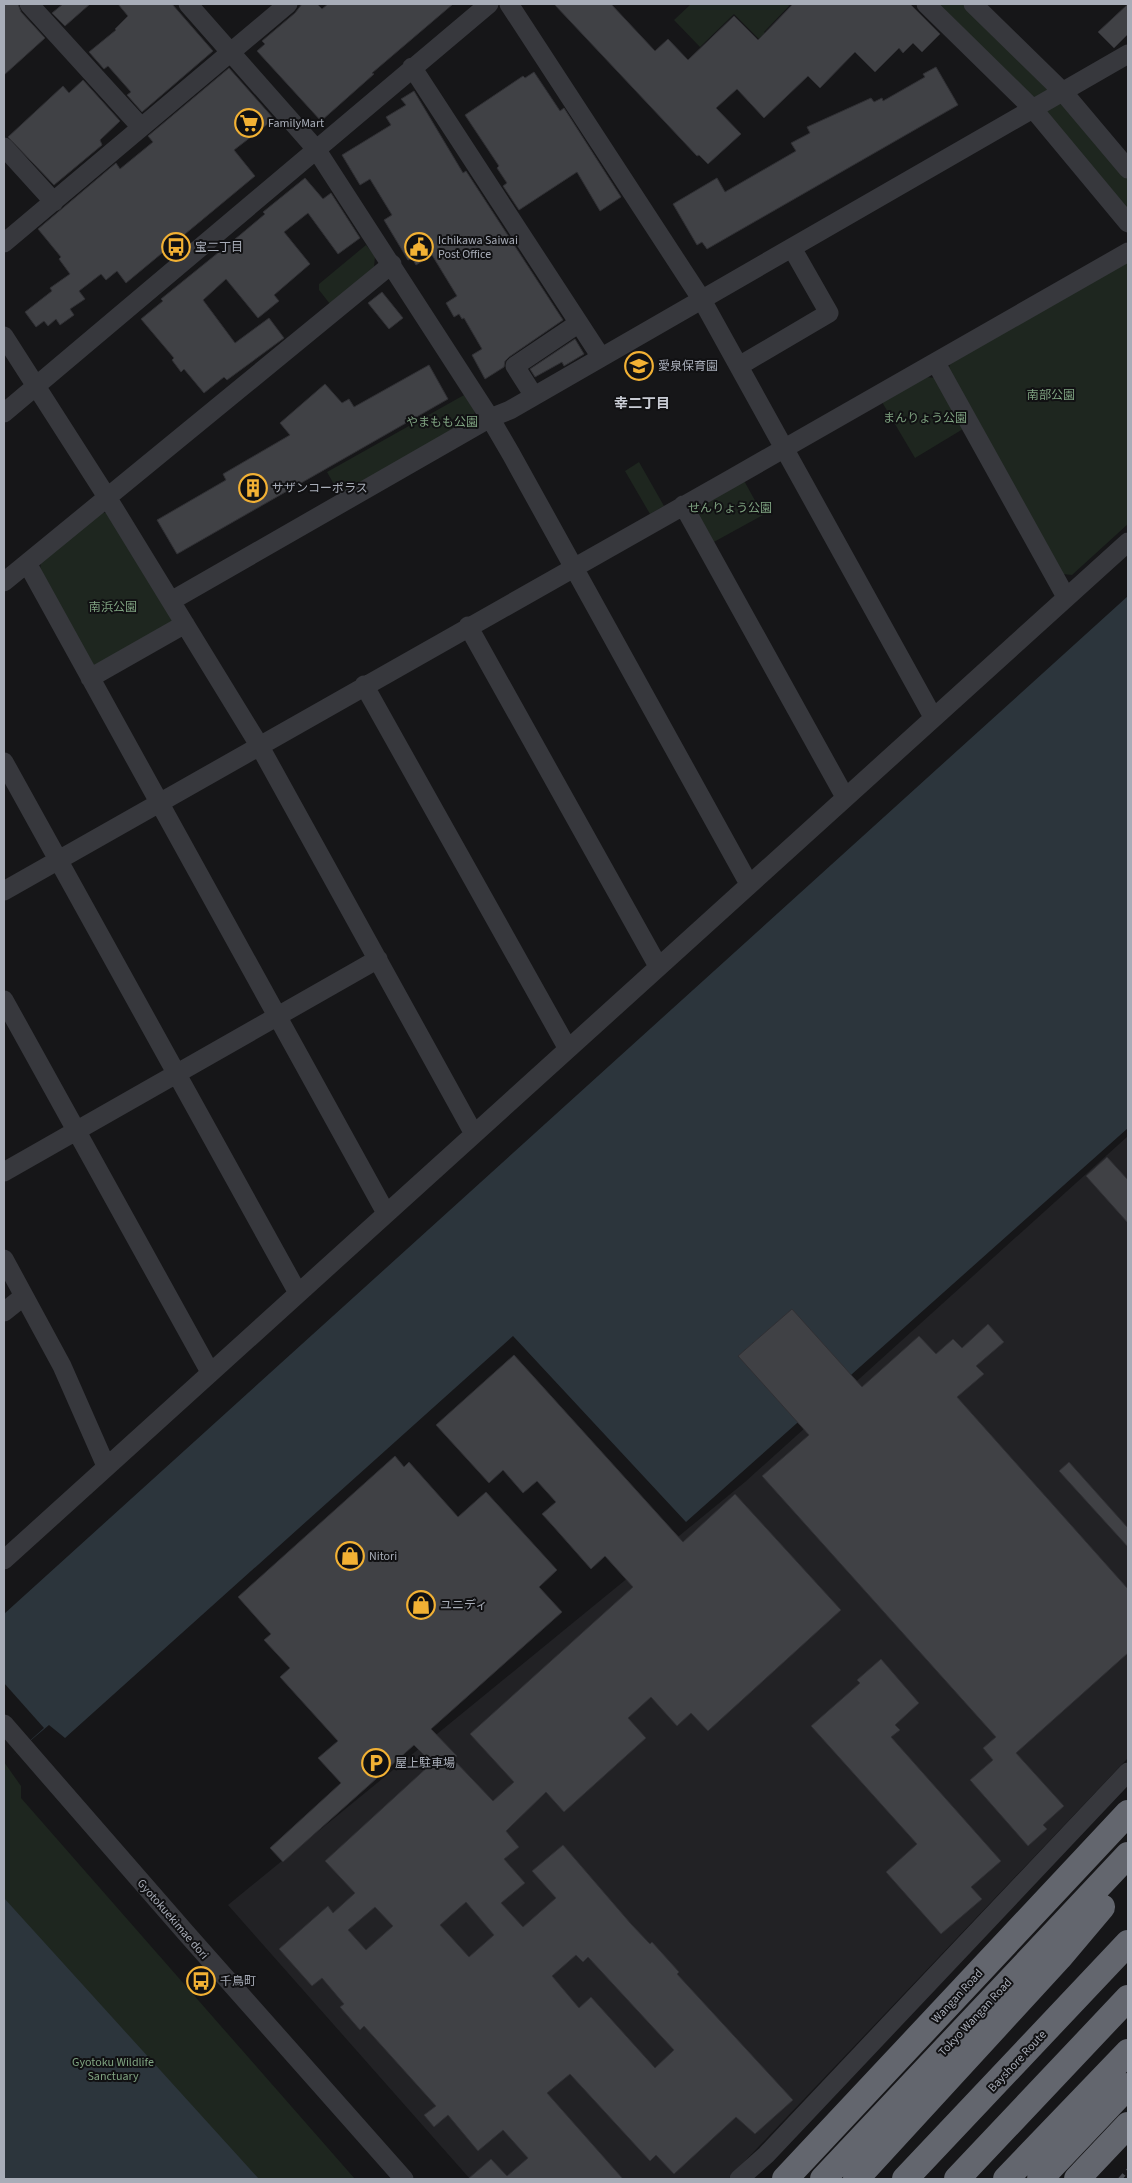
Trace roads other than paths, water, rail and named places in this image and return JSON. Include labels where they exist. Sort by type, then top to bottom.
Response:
[{"type":"highway","name":"Wangan Road","points":[[785,2179],[1128,1813]]},
{"type":"highway","name":"Tokyo Wangan Road","points":[[823,2179],[1128,1855]]},
{"type":"highway","points":[[856,2179],[1059,1958],[1128,1876]]},
{"type":"highway","name":"Bayshore Route","points":[[905,2179],[1128,1943]]},
{"type":"highway","points":[[958,2179],[1128,1998]]},
{"type":"highway","points":[[1006,2179],[1128,2052]]},
{"type":"highway","points":[[1040,2179],[1128,2086]]},
{"type":"highway","points":[[1077,2179],[1126,2130]]},
{"type":"street","points":[[29,4],[141,128]]},
{"type":"street","points":[[188,4],[316,149],[392,264],[490,418],[574,566],[749,884]]},
{"type":"street","points":[[4,243],[288,4]]},
{"type":"street","points":[[4,413],[489,4]]},
{"type":"street","points":[[509,4],[702,300],[933,717]]},
{"type":"street","points":[[926,4],[1034,110],[1128,223]]},
{"type":"street","points":[[973,4],[1121,148],[1128,170]]},
{"type":"street","points":[[171,601],[490,418],[510,410],[1034,110],[1128,54]]},
{"type":"street","points":[[412,67],[602,357]]},
{"type":"street","points":[[4,147],[54,202]]},
{"type":"street","points":[[738,366],[830,313],[792,248]]},
{"type":"street","points":[[4,891],[468,626],[936,363],[1128,252]]},
{"type":"street","points":[[4,582],[392,264]]},
{"type":"street","points":[[534,396],[515,366],[579,323]]},
{"type":"street","points":[[4,336],[107,497],[259,745],[474,1134]]},
{"type":"street","points":[[936,363],[1066,597]]},
{"type":"street","points":[[683,505],[845,797]]},
{"type":"street","points":[[4,1560],[1128,542]]},
{"type":"street","points":[[27,563],[386,1214]]},
{"type":"street","points":[[90,678],[185,624]]},
{"type":"street","points":[[468,626],[658,966]]},
{"type":"street","points":[[364,685],[568,1049]]},
{"type":"street","points":[[4,762],[298,1293]]},
{"type":"street","points":[[4,1172],[378,959]]},
{"type":"street","points":[[4,1000],[210,1372]]},
{"type":"street","points":[[4,1260],[62,1366],[106,1466]]},
{"type":"street","points":[[4,1312],[24,1296]]},
{"type":"street","name":"Gyotokuekimae dori","points":[[4,1724],[404,2179]]},
{"type":"street","points":[[743,2175],[766,2155],[1128,1772]]},
{"type":"railway","points":[[1120,2179],[1128,2170]]},
{"type":"place","name":"FamilyMart","points":[[249,123]]},
{"type":"place","name":"宝二丁目","points":[[176,247]]},
{"type":"place","name":"Ichikawa Saiwai Post Office","points":[[419,247]]},
{"type":"place","name":"愛泉保育園","points":[[639,366]]},
{"type":"place","name":"サザンコーポラス","points":[[253,488]]},
{"type":"place","name":"Nitori","points":[[350,1556]]},
{"type":"place","name":"ユニディ","points":[[421,1605]]},
{"type":"place","name":"屋上駐車場","points":[[376,1763]]},
{"type":"place","name":"千鳥町","points":[[201,1981]]},
{"type":"district","name":"幸二丁目","points":[[642,403]]},
{"type":"park label","name":"南部公園","points":[[1051,395]]},
{"type":"park label","name":"まんりょう公園","points":[[925,418]]},
{"type":"park label","name":"やまもも公園","points":[[442,422]]},
{"type":"park label","name":"せんりょう公園","points":[[730,508]]},
{"type":"park label","name":"南浜公園","points":[[113,607]]},
{"type":"park label","name":"Gyotoku Wildlife Sanctuary","points":[[113,2069]]}]
